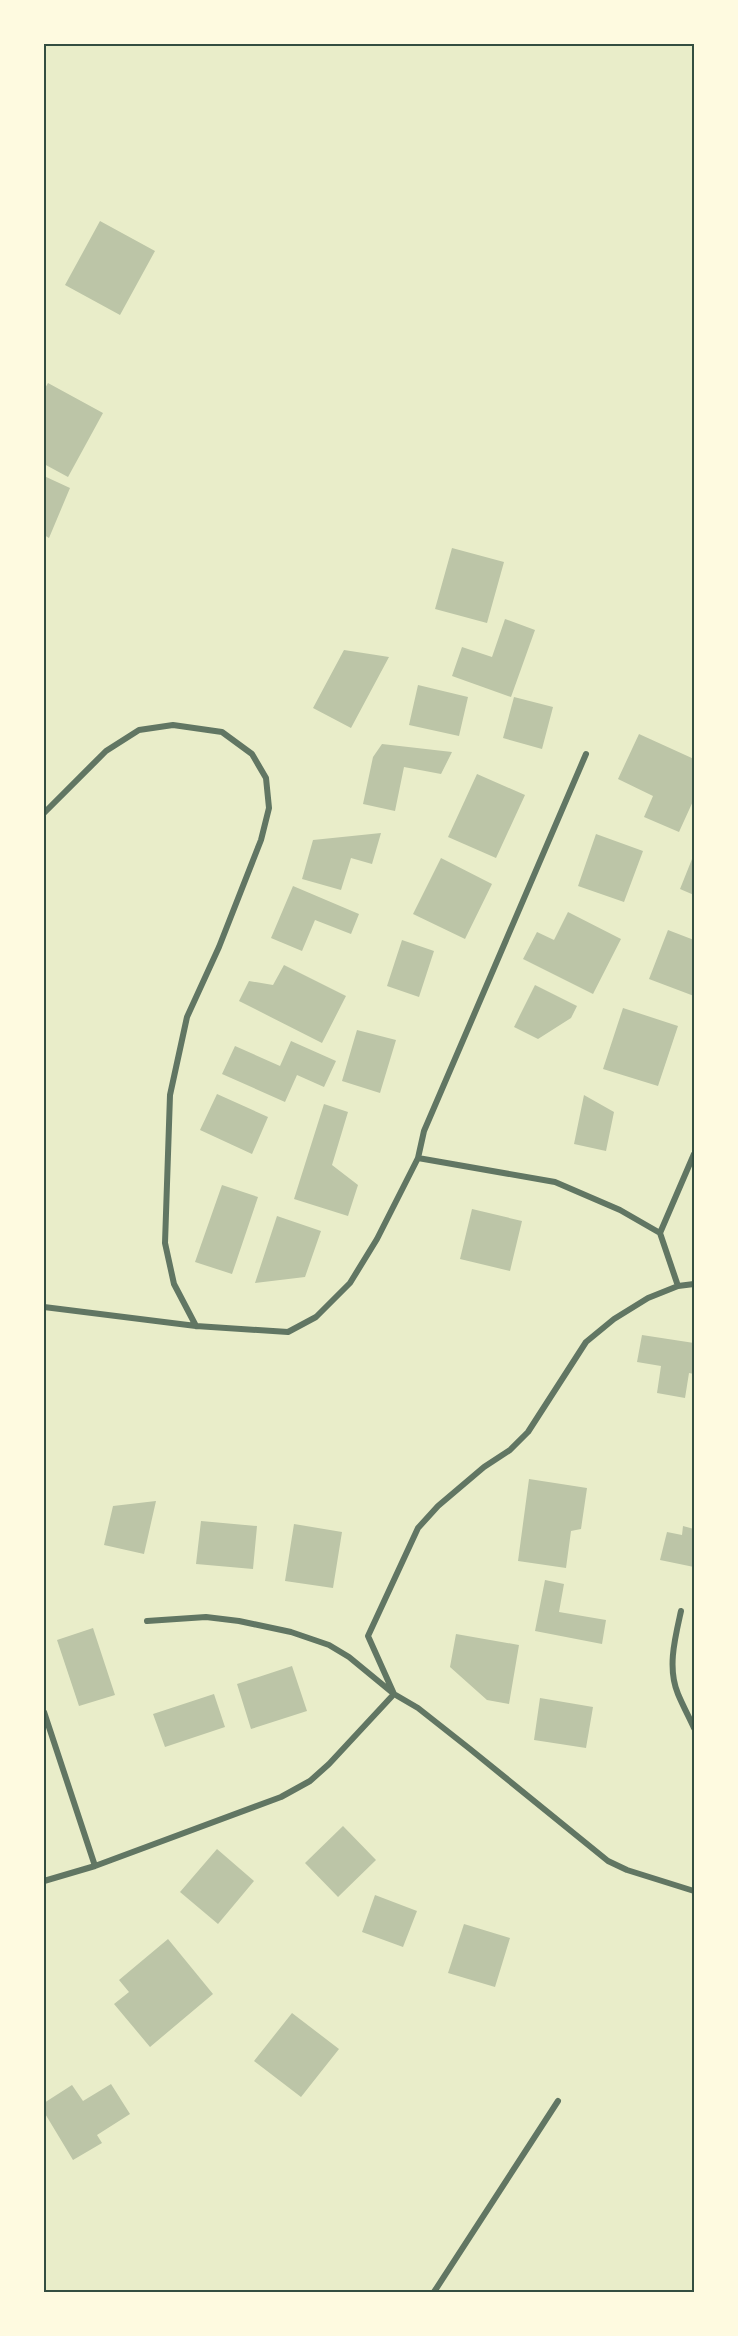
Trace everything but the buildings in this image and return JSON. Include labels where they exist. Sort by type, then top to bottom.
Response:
[{"type":"street","points":[[44,813],[106,752],[139,730],[173,725],[222,732],[252,754],[266,778],[268,808],[261,840],[219,947],[187,1017],[170,1095],[165,1243],[174,1284],[196,1326]]},
{"type":"street","points":[[44,1307],[196,1326],[288,1332],[316,1317],[350,1283],[377,1239],[418,1158],[424,1131],[586,754]]},
{"type":"street","points":[[660,1233],[694,1154]]},
{"type":"street","points":[[418,1158],[555,1182],[620,1210],[660,1233],[678,1286]]},
{"type":"street","points":[[394,1694],[368,1636],[418,1528],[438,1506],[484,1467],[510,1450],[528,1432],[586,1342],[614,1319],[640,1303],[678,1286],[694,1284]]},
{"type":"street","points":[[681,1611],[673,1647],[673,1671],[677,1692],[694,1728]]},
{"type":"street","points":[[147,1622],[206,1617],[239,1621],[291,1632],[329,1645],[350,1657],[394,1694],[418,1708],[471,1749],[608,1862],[694,1890]]},
{"type":"street","points":[[44,1881],[95,1866],[281,1797],[310,1781],[329,1764],[394,1694]]},
{"type":"street","points":[[44,1712],[95,1866]]},
{"type":"street","points":[[434,2292],[558,2101]]}]
